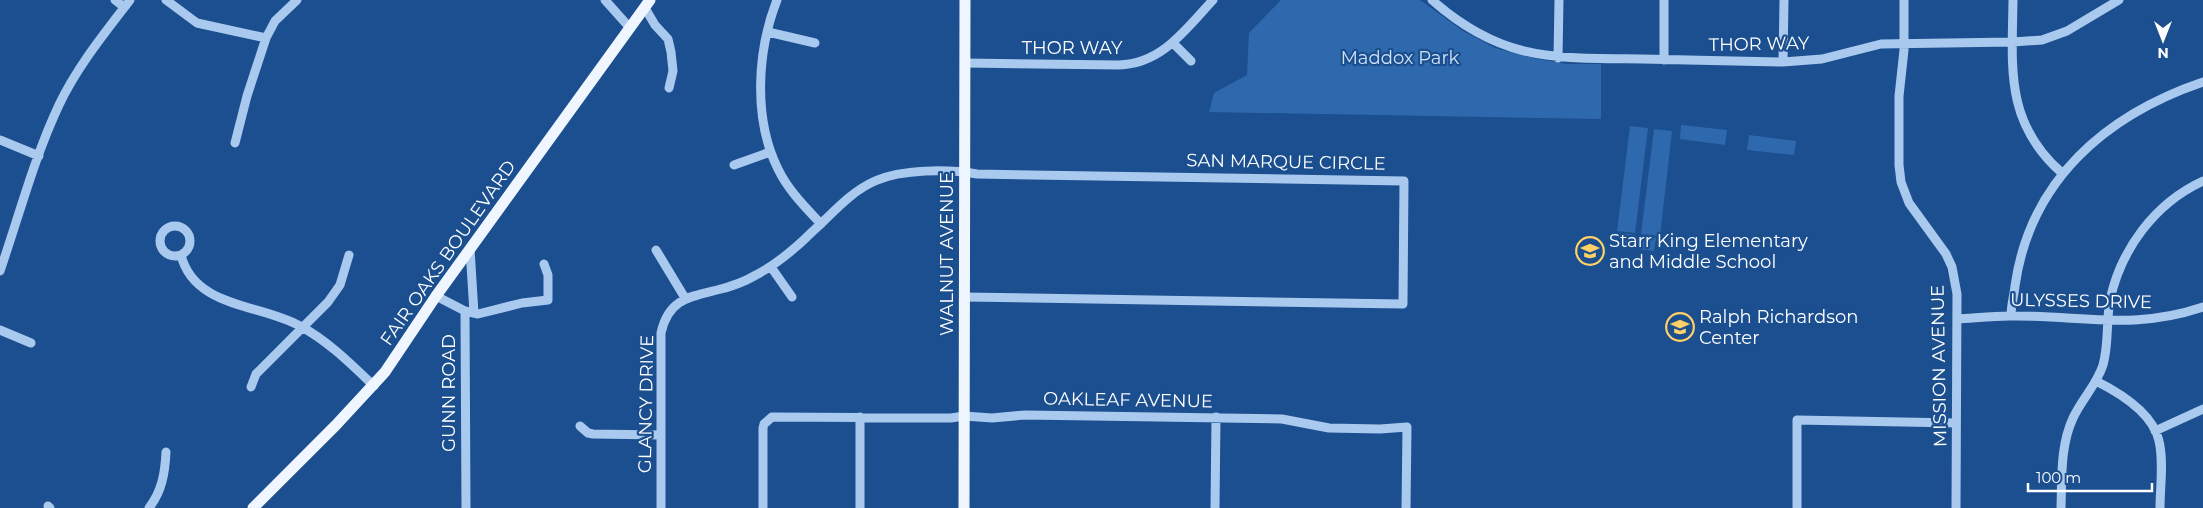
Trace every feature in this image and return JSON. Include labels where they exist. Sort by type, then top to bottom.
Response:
[{"type":"main road","name":"WALNUT AVENUE","points":[[964,508],[965,0]]},
{"type":"main road","name":"FAIR OAKS BOULEVARD","points":[[253,508],[374,386],[436,296],[648,4]]},
{"type":"street","points":[[0,271],[39,156],[59,105],[89,53],[127,4],[115,0]]},
{"type":"street","points":[[166,0],[197,23],[266,38]]},
{"type":"street","points":[[235,143],[247,96],[266,38],[275,21],[297,0]]},
{"type":"street","points":[[605,0],[630,28]]},
{"type":"street","points":[[777,0],[768,32],[762,76],[762,104],[770,152],[785,182],[821,224]]},
{"type":"street","name":"THOR WAY","points":[[965,63],[1126,65],[1152,58],[1173,43],[1213,0]]},
{"type":"street","name":"THOR WAY","points":[[1432,0],[1459,22],[1489,40],[1529,53],[1558,58],[1783,62],[1822,59],[1869,46],[1904,42],[2013,42],[2042,40],[2055,36],[2119,0]]},
{"type":"street","points":[[1558,58],[1559,0]]},
{"type":"street","points":[[1664,0],[1664,60]]},
{"type":"street","points":[[1783,62],[1784,0]]},
{"type":"street","name":"MISSION AVENUE","points":[[1904,0],[1904,42],[1899,96],[1899,165],[1901,182],[1909,203],[1939,242],[1952,267],[1957,294],[1956,508]]},
{"type":"street","points":[[2013,0],[2013,82],[2022,121],[2035,145],[2062,173]]},
{"type":"street","points":[[648,4],[655,25],[668,39],[672,52],[673,71],[669,88]]},
{"type":"street","points":[[768,32],[815,43]]},
{"type":"street","points":[[1173,43],[1191,61]]},
{"type":"street","points":[[2011,316],[2017,273],[2026,238],[2041,204],[2062,173],[2089,146],[2119,123],[2159,100],[2203,82]]},
{"type":"street","points":[[0,140],[39,156]]},
{"type":"street","points":[[734,165],[770,152]]},
{"type":"street","points":[[656,250],[685,298],[736,284],[771,267],[789,254],[857,191],[887,176],[919,172],[965,172]]},
{"type":"street","name":"SAN MARQUE CIRCLE","points":[[964,298],[1403,304],[1404,190],[1404,180],[977,174],[965,172]]},
{"type":"street","points":[[2062,508],[2064,444],[2073,417],[2096,382],[2106,354],[2108,321],[2115,283],[2121,266],[2138,235],[2168,203],[2203,181]]},
{"type":"street","points":[[470,250],[470,312],[504,309],[522,303],[548,300],[548,275],[544,264]]},
{"type":"street","points":[[181,255],[184,266],[193,278],[213,295],[236,305],[285,319],[303,328],[344,357],[374,386]]},
{"type":"street","points":[[251,387],[256,374],[303,328],[336,292],[344,275],[349,255]]},
{"type":"street","points":[[771,267],[792,297]]},
{"type":"street","name":"GUNN ROAD","points":[[436,296],[470,312],[466,508]]},
{"type":"street","name":"GLANCY DRIVE","points":[[661,508],[662,333],[665,321],[671,310],[685,298]]},
{"type":"street","name":"ULYSSES DRIVE","points":[[1957,319],[2011,316],[2108,321],[2156,319],[2203,306]]},
{"type":"street","points":[[0,330],[31,343]]},
{"type":"street","points":[[2096,382],[2131,403],[2156,431],[2160,448],[2160,508]]},
{"type":"street","points":[[2156,431],[2203,409]]},
{"type":"street","name":"OAKLEAF AVENUE","points":[[763,508],[763,428],[768,419],[778,415],[951,418],[964,416],[992,418],[1025,415],[1282,419],[1344,429],[1407,428],[1406,508]]},
{"type":"street","points":[[860,417],[860,508]]},
{"type":"street","points":[[1216,417],[1216,508]]},
{"type":"street","points":[[1797,508],[1798,420],[1956,423]]},
{"type":"street","points":[[580,426],[593,434],[660,435]]},
{"type":"street","points":[[149,508],[163,482],[166,452]]},
{"type":"green space","name":"Maddox Park","points":[[1281,0],[1420,0],[1463,31],[1495,48],[1537,59],[1567,64],[1601,64],[1601,119],[1209,112],[1214,93],[1247,75],[1249,33]]},
{"type":"green space","points":[[1681,125],[1727,130],[1725,145],[1680,139]]},
{"type":"green space","points":[[1630,126],[1648,128],[1635,233],[1617,231]]},
{"type":"green space","points":[[1654,129],[1672,131],[1660,236],[1641,234]]},
{"type":"green space","points":[[1749,135],[1796,141],[1794,155],[1747,150]]},
{"type":"green space","points":[[1620,233],[1635,235],[1633,249],[1619,247]]},
{"type":"green space","points":[[1641,236],[1656,238],[1654,251],[1639,249]]},
{"type":"place","name":"Starr King Elementary and Middle School","points":[[1590,251]]},
{"type":"place","name":"Ralph Richardson Center","points":[[1680,327]]}]
